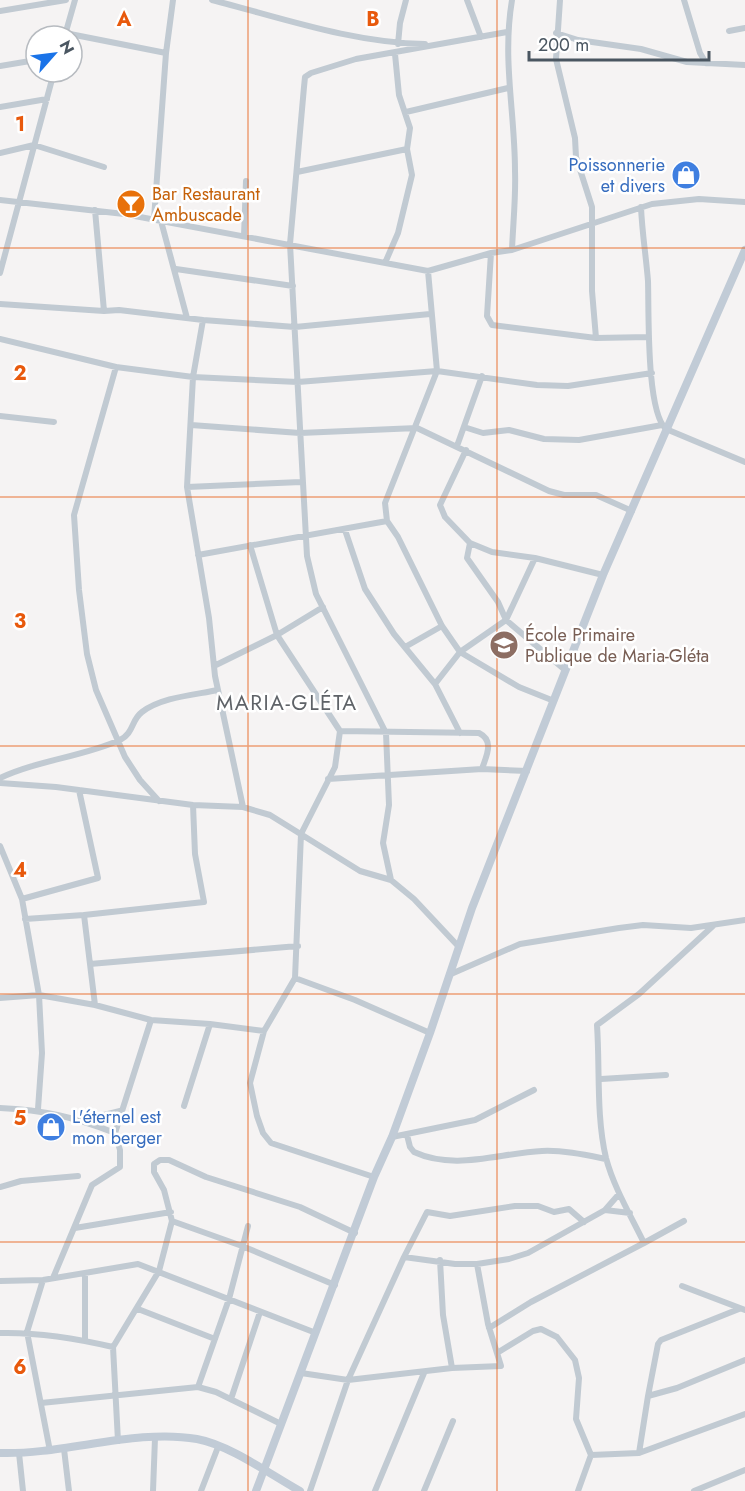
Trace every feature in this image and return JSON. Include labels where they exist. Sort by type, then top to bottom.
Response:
[{"type":"street","points":[[0,11],[66,0]]},
{"type":"street","points":[[68,24],[75,0]]},
{"type":"street","points":[[173,0],[166,53],[157,220],[176,269],[187,318]]},
{"type":"street","points":[[212,0],[347,35],[398,44],[434,44]]},
{"type":"street","points":[[398,44],[406,0]]},
{"type":"street","points":[[467,0],[481,37]]},
{"type":"street","points":[[512,0],[507,32],[508,88],[515,170],[512,250]]},
{"type":"street","points":[[560,0],[556,33],[558,77],[575,138],[576,157],[594,222],[592,291],[596,338]]},
{"type":"street","points":[[684,0],[700,53],[706,63]]},
{"type":"street","points":[[729,31],[745,28]]},
{"type":"street","points":[[391,880],[383,843],[387,828],[386,733],[323,607],[310,576],[305,537],[290,244],[305,77],[356,59],[395,54],[434,44],[507,32]]},
{"type":"street","points":[[556,33],[578,40],[631,47],[687,62],[745,65]]},
{"type":"street","points":[[84,38],[166,53]]},
{"type":"street","points":[[385,263],[398,233],[412,175],[407,149],[410,128],[399,95],[395,54]]},
{"type":"street","points":[[0,66],[24,62]]},
{"type":"street","points":[[0,273],[51,84]]},
{"type":"street","points":[[406,112],[508,88]]},
{"type":"street","points":[[0,107],[47,99]]},
{"type":"street","points":[[0,153],[34,146],[104,167]]},
{"type":"street","points":[[297,172],[407,149]]},
{"type":"street","points":[[244,236],[246,181]]},
{"type":"street","points":[[0,200],[95,210],[157,220],[428,271],[491,253],[512,250],[641,207],[682,200],[745,202]]},
{"type":"street","points":[[641,207],[648,279],[649,337],[655,409],[664,427]]},
{"type":"street","points":[[95,210],[104,311]]},
{"type":"street","points":[[256,1491],[355,1233],[374,1177],[392,1137],[451,974],[472,908],[565,670],[603,574],[632,511],[664,427],[745,250]]},
{"type":"street","points":[[491,253],[488,322],[596,338],[649,337]]},
{"type":"street","points":[[176,269],[293,286]]},
{"type":"street","points":[[428,271],[430,314],[436,344],[437,371],[417,428],[385,503],[387,521],[398,537],[442,626],[460,652],[519,687],[554,701]]},
{"type":"street","points":[[0,304],[119,310],[203,320],[295,327],[430,314]]},
{"type":"street","points":[[203,320],[193,377],[187,487],[218,690],[243,807]]},
{"type":"street","points":[[0,339],[116,367],[193,377],[298,381],[437,371],[537,385],[568,386],[652,373]]},
{"type":"street","points":[[116,367],[74,515],[73,528],[89,669],[132,770],[160,802]]},
{"type":"street","points":[[457,446],[482,376]]},
{"type":"street","points":[[0,416],[54,422]]},
{"type":"street","points":[[191,425],[300,433],[417,428],[557,494],[596,495],[632,511]]},
{"type":"street","points":[[464,428],[483,433],[509,430],[544,439],[579,440],[664,427],[745,462]]},
{"type":"street","points":[[466,450],[440,505],[445,517],[470,543],[492,552],[535,558],[603,574]]},
{"type":"street","points":[[187,487],[301,482]]},
{"type":"street","points":[[198,555],[387,521]]},
{"type":"street","points":[[345,530],[365,589],[388,626],[435,684],[460,733]]},
{"type":"street","points":[[470,543],[467,558],[498,602],[506,620],[565,670]]},
{"type":"street","points":[[250,545],[277,635],[340,731],[338,756],[301,834],[295,978],[264,1031],[250,1083],[257,1116],[271,1143],[374,1177]]},
{"type":"street","points":[[435,684],[460,652],[506,620],[535,558]]},
{"type":"street","points":[[214,666],[277,635],[323,607]]},
{"type":"street","points":[[405,647],[442,626]]},
{"type":"street","points":[[0,778],[43,762],[119,740],[132,732],[142,712],[157,704],[218,690]]},
{"type":"street","points":[[340,731],[479,733],[488,741],[482,769]]},
{"type":"street","points":[[328,779],[388,777],[482,769],[527,771]]},
{"type":"street","points":[[0,783],[79,790],[160,802],[243,807],[270,815],[360,871],[391,880],[414,899],[459,947]]},
{"type":"street","points":[[22,898],[98,878],[79,790]]},
{"type":"street","points":[[25,919],[204,902],[195,854],[193,805]]},
{"type":"street","points":[[0,846],[22,898],[39,995],[42,1053],[38,1109]]},
{"type":"street","points":[[84,915],[95,1005]]},
{"type":"street","points":[[451,974],[520,944],[619,927],[691,928],[745,920]]},
{"type":"street","points":[[644,1243],[606,1160],[600,1122],[601,1079],[597,1025],[639,994],[714,925]]},
{"type":"street","points":[[90,963],[298,946]]},
{"type":"street","points":[[295,978],[355,1000],[430,1033]]},
{"type":"street","points":[[0,998],[39,995],[95,1005],[151,1020],[264,1031]]},
{"type":"street","points":[[53,1278],[92,1185],[120,1167],[120,1150],[115,1133],[120,1111],[151,1020]]},
{"type":"street","points":[[184,1106],[210,1024]]},
{"type":"street","points":[[601,1079],[666,1075]]},
{"type":"street","points":[[392,1137],[475,1120],[534,1090]]},
{"type":"street","points":[[0,1108],[38,1109],[83,1121],[115,1133]]},
{"type":"street","points":[[83,1121],[120,1111]]},
{"type":"street","points":[[407,1135],[407,1141],[414,1152],[456,1162],[506,1153],[547,1150],[606,1160]]},
{"type":"street","points":[[118,1441],[113,1347],[159,1271],[172,1221],[171,1212],[154,1172],[154,1164],[160,1160],[169,1160],[206,1177],[300,1207],[355,1233]]},
{"type":"street","points":[[0,1187],[21,1181],[78,1176]]},
{"type":"street","points":[[404,1257],[477,1264],[528,1253],[605,1210],[620,1194]]},
{"type":"street","points":[[310,1491],[348,1380],[426,1212],[450,1216],[515,1206],[538,1206],[554,1212],[569,1209],[584,1222]]},
{"type":"street","points":[[605,1210],[630,1213]]},
{"type":"street","points":[[75,1228],[171,1212]]},
{"type":"street","points":[[172,1221],[242,1246],[335,1285]]},
{"type":"street","points":[[489,1328],[531,1302],[684,1221]]},
{"type":"street","points":[[198,1387],[229,1299],[248,1226]]},
{"type":"street","points":[[440,1260],[443,1315],[452,1368]]},
{"type":"street","points":[[0,1281],[43,1280],[138,1264],[316,1333]]},
{"type":"street","points":[[301,1373],[348,1380],[452,1368],[501,1366],[489,1328],[477,1264]]},
{"type":"street","points":[[85,1273],[85,1339]]},
{"type":"street","points":[[43,1280],[27,1332],[50,1451]]},
{"type":"street","points":[[682,1286],[742,1309]]},
{"type":"street","points":[[138,1309],[215,1339]]},
{"type":"street","points":[[639,1453],[657,1344],[742,1309]]},
{"type":"street","points":[[231,1399],[260,1312]]},
{"type":"street","points":[[497,1353],[537,1329],[547,1332],[563,1344],[575,1360],[578,1372],[576,1419],[591,1455],[578,1491]]},
{"type":"street","points":[[0,1333],[27,1332],[85,1339],[113,1347]]},
{"type":"street","points":[[648,1396],[677,1388],[745,1360]]},
{"type":"street","points":[[375,1491],[423,1373]]},
{"type":"street","points":[[40,1403],[198,1387],[231,1399],[281,1424]]},
{"type":"street","points":[[591,1455],[639,1453],[745,1414]]},
{"type":"street","points":[[424,1491],[453,1421]]},
{"type":"street","points":[[153,1491],[155,1438]]},
{"type":"street","points":[[0,1453],[50,1451],[155,1438],[196,1438],[264,1472],[284,1487],[300,1491]]},
{"type":"street","points":[[201,1491],[218,1447]]},
{"type":"street","points":[[64,1449],[69,1491]]},
{"type":"street","points":[[19,1453],[23,1491]]},
{"type":"street","points":[[694,1491],[745,1470]]},
{"type":"place","name":"Poissonnerie et divers","points":[[686,175]]},
{"type":"place","name":"Bar Restaurant Ambuscade","points":[[131,204]]},
{"type":"place","name":"École Primaire Publique de Maria-Gléta","points":[[504,645]]},
{"type":"place","name":"L'éternel est mon berger","points":[[51,1127]]},
{"type":"district","name":"MARIA-GLÉTA","points":[[287,703]]}]
